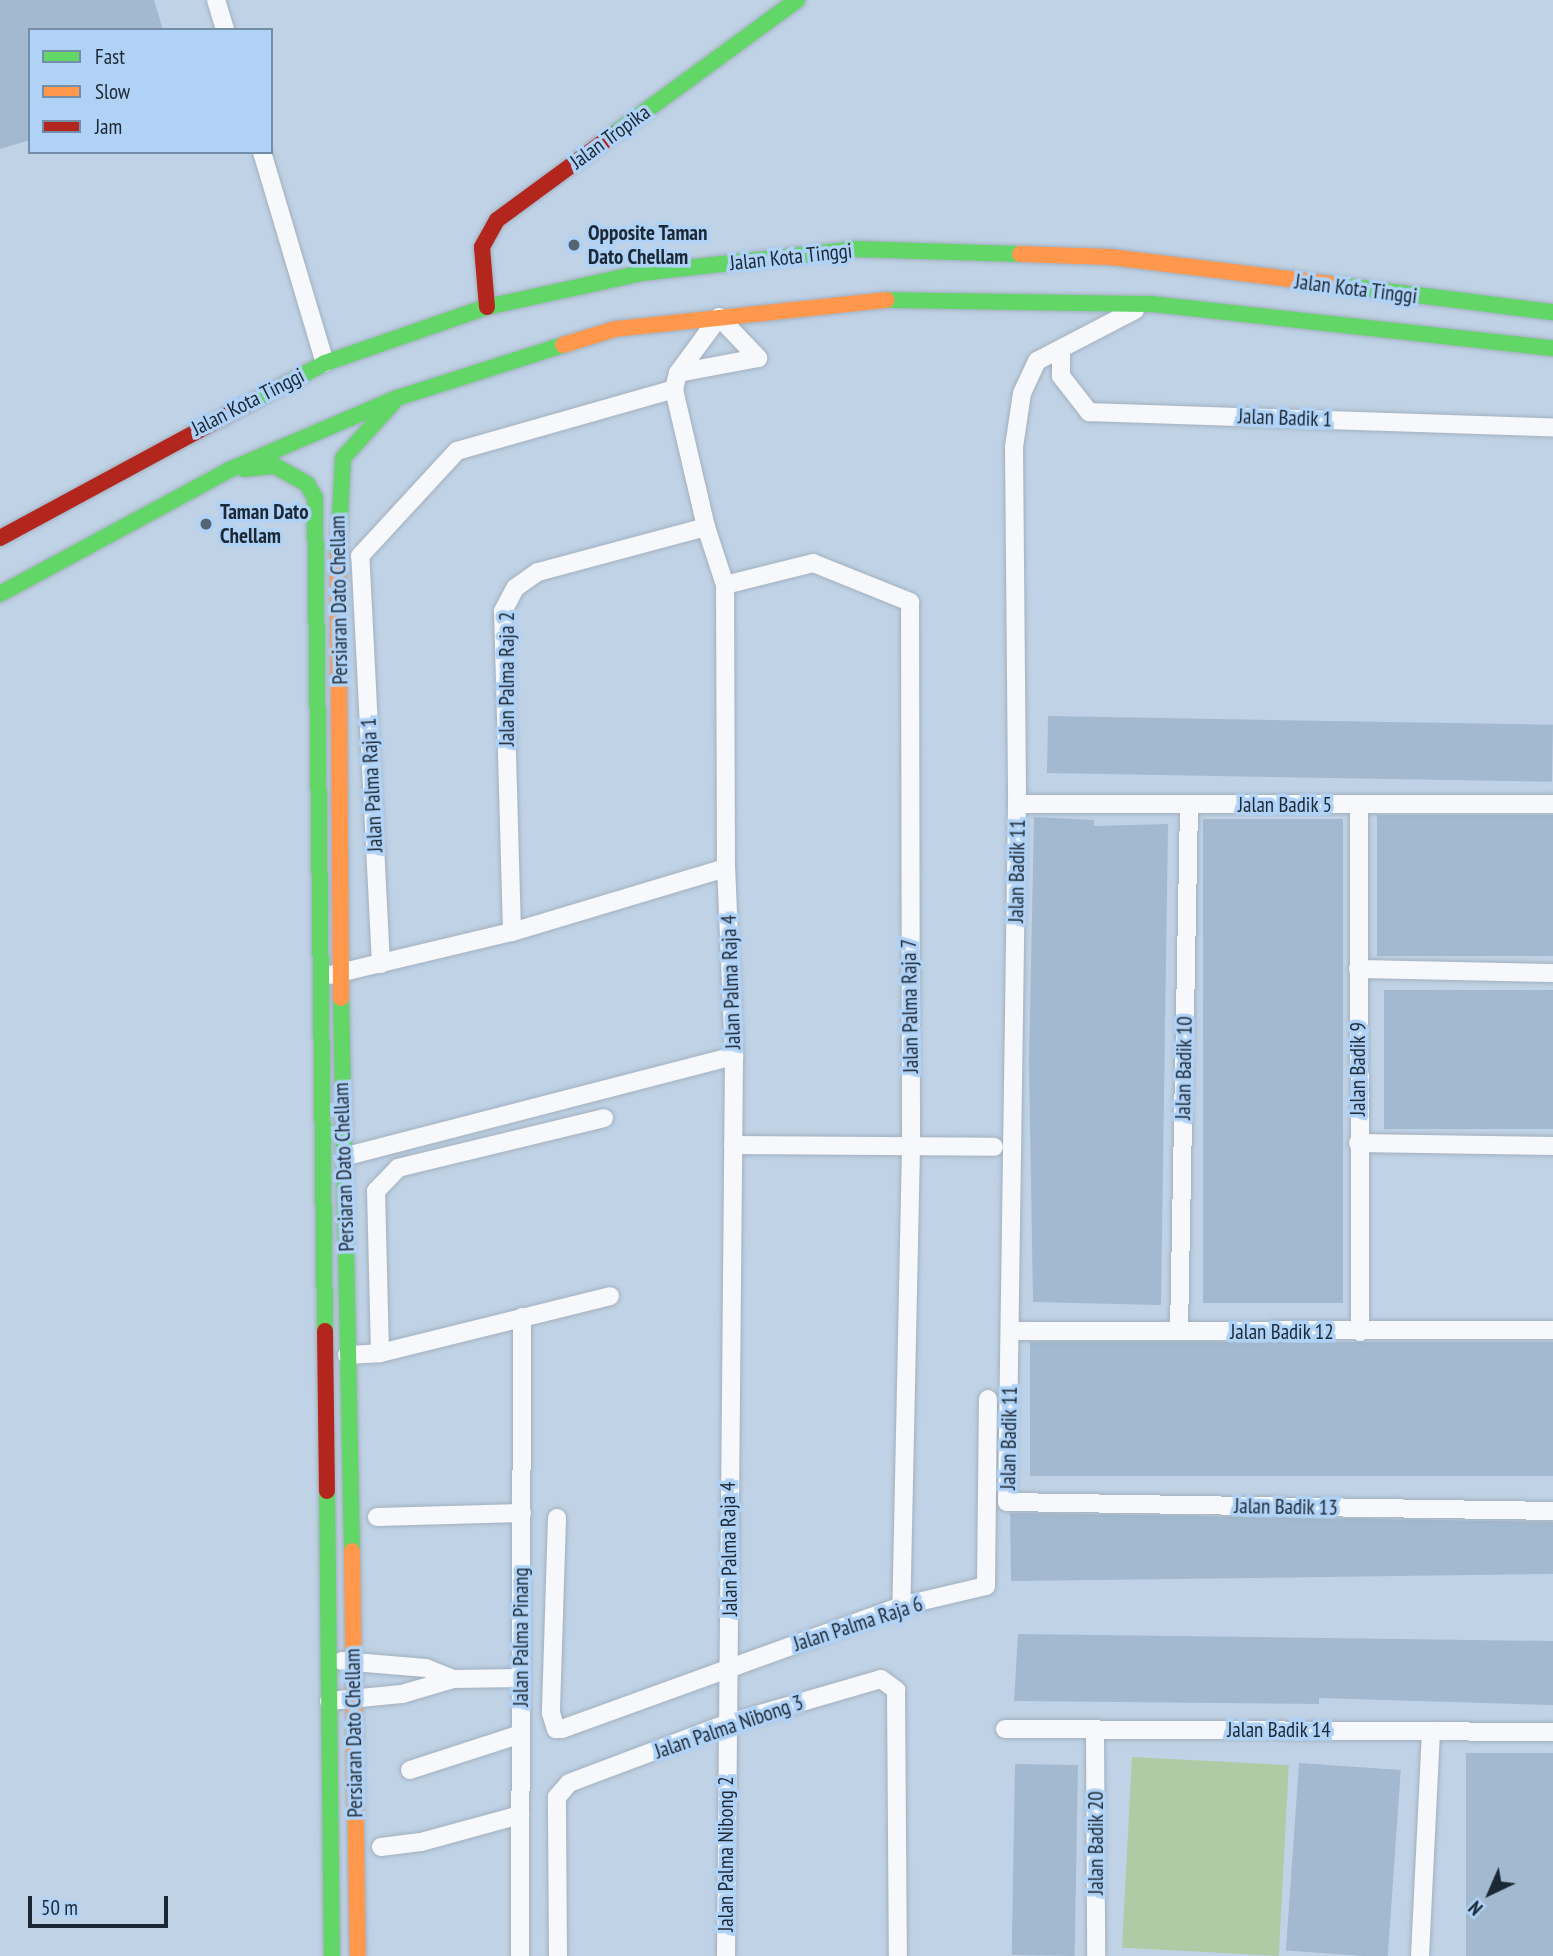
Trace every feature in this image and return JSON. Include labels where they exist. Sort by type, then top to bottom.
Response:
[{"type":"main road","name":"Jalan Tropika","points":[[487,307],[482,247],[497,220],[797,0]]},
{"type":"main road","name":"Jalan Kota Tinggi","points":[[0,538],[325,363],[487,307],[641,273],[853,249],[1110,257],[1553,312]]},
{"type":"main road","name":"Jalan Kota Tinggi","points":[[0,594],[229,470],[397,398],[615,329],[870,300],[1152,304],[1553,348]]},
{"type":"main road","name":"Persiaran Dato Chellam","points":[[358,1956],[347,1355],[347,1156],[341,1070],[338,486],[343,458],[397,398]]},
{"type":"main road","name":"Persiaran Dato Chellam","points":[[229,470],[275,466],[307,484],[315,498],[318,977],[332,1956]]},
{"type":"street","points":[[216,0],[224,28]]},
{"type":"street","points":[[263,154],[325,363]]},
{"type":"street","name":"Jalan Badik 11","points":[[1020,1503],[1007,1502],[1017,804],[1014,447],[1022,393],[1037,361],[1061,350],[1099,325],[1152,304]]},
{"type":"street","points":[[676,381],[719,317]]},
{"type":"street","name":"Jalan Palma Raja 1","points":[[381,964],[360,556],[457,451],[676,381],[758,358],[719,317]]},
{"type":"street","name":"Jalan Badik 1","points":[[1061,350],[1061,376],[1089,412],[1553,427]]},
{"type":"street","name":"Jalan Palma Raja 4","points":[[676,381],[706,527],[725,585],[726,869],[734,1056],[727,1501],[731,1668]]},
{"type":"street","name":"Jalan Palma Raja 2","points":[[512,932],[503,611],[516,588],[538,572],[706,527]]},
{"type":"street","name":"Jalan Palma Raja 7","points":[[725,585],[813,563],[910,602],[911,1147],[901,1606]]},
{"type":"street","name":"Jalan Badik 5","points":[[1017,804],[1553,804]]},
{"type":"street","name":"Jalan Badik 10","points":[[1179,1331],[1189,805]]},
{"type":"street","name":"Jalan Badik 9","points":[[1359,805],[1360,1332]]},
{"type":"street","points":[[318,977],[512,932],[726,869]]},
{"type":"street","points":[[1358,969],[1553,973]]},
{"type":"street","points":[[347,1156],[734,1056]]},
{"type":"street","points":[[380,1353],[376,1191],[398,1168],[604,1118]]},
{"type":"street","points":[[1358,1143],[1553,1146]]},
{"type":"street","points":[[733,1145],[994,1147]]},
{"type":"street","points":[[347,1355],[380,1353],[610,1296]]},
{"type":"street","name":"Jalan Palma Pinang","points":[[520,1956],[522,1317]]},
{"type":"street","name":"Jalan Badik 12","points":[[1011,1331],[1553,1330]]},
{"type":"street","name":"Jalan Palma Raja 6","points":[[557,1518],[551,1713],[556,1729],[901,1606],[986,1586],[988,1399]]},
{"type":"street","name":"Jalan Badik 13","points":[[1020,1503],[1553,1511]]},
{"type":"street","points":[[377,1517],[522,1513]]},
{"type":"street","points":[[328,1661],[426,1668],[453,1679]]},
{"type":"street","name":"Jalan Palma Nibong 2","points":[[726,1956],[726,1724],[731,1668]]},
{"type":"street","points":[[329,1701],[354,1701],[453,1679],[521,1678]]},
{"type":"street","name":"Jalan Palma Nibong 3","points":[[558,1956],[561,1790],[726,1724],[881,1678],[896,1690],[898,1956]]},
{"type":"street","name":"Jalan Badik 14","points":[[1004,1729],[1553,1732]]},
{"type":"street","name":"Jalan Badik 20","points":[[1096,1729],[1096,1956]]},
{"type":"street","points":[[1420,1956],[1432,1731]]},
{"type":"street","points":[[410,1770],[521,1734]]},
{"type":"street","points":[[381,1847],[421,1842],[520,1815]]},
{"type":"green space","points":[[1132,1757],[1289,1765],[1279,1956],[1122,1948]]},
{"type":"building","points":[[0,0],[154,0],[162,28],[28,28],[28,141],[0,149]]},
{"type":"building","points":[[1048,716],[1553,725],[1552,782],[1047,773]]},
{"type":"building","points":[[1377,815],[1553,815],[1553,956],[1377,956]]},
{"type":"building","points":[[1034,817],[1094,820],[1094,826],[1168,824],[1161,1305],[1033,1302],[1029,1063]]},
{"type":"building","points":[[1203,819],[1343,819],[1343,1303],[1203,1303]]},
{"type":"building","points":[[1384,990],[1553,990],[1553,1129],[1384,1129]]},
{"type":"building","points":[[1030,1342],[1553,1342],[1553,1476],[1030,1476]]},
{"type":"building","points":[[1010,1513],[1553,1522],[1553,1574],[1011,1581]]},
{"type":"building","points":[[1018,1634],[1553,1641],[1553,1705],[1319,1698],[1319,1704],[1014,1701]]},
{"type":"building","points":[[1466,1753],[1553,1753],[1553,1956],[1466,1956]]},
{"type":"building","points":[[1299,1763],[1401,1770],[1388,1956],[1286,1951]]},
{"type":"building","points":[[1015,1764],[1078,1765],[1075,1956],[1012,1955]]},
{"type":"traffic: fast","points":[[614,134],[797,0]]},
{"type":"traffic: fast","points":[[246,405],[325,363],[487,307],[641,273],[854,249],[1020,254]]},
{"type":"traffic: fast","points":[[1330,284],[1553,312]]},
{"type":"traffic: fast","points":[[886,300],[1152,304],[1553,348]]},
{"type":"traffic: fast","points":[[0,594],[229,470],[397,398],[563,345]]},
{"type":"traffic: fast","points":[[338,556],[343,458],[392,404]]},
{"type":"traffic: fast","points":[[244,469],[275,466],[307,484],[315,498],[325,1331]]},
{"type":"traffic: fast","points":[[341,998],[352,1551]]},
{"type":"traffic: fast","points":[[327,1491],[332,1956]]},
{"type":"traffic: slow","points":[[1020,254],[1110,257],[1330,284]]},
{"type":"traffic: slow","points":[[563,345],[615,329],[886,300]]},
{"type":"traffic: slow","points":[[338,556],[341,998]]},
{"type":"traffic: slow","points":[[352,1551],[358,1956]]},
{"type":"traffic: jam","points":[[487,307],[482,247],[497,220],[614,134]]},
{"type":"traffic: jam","points":[[0,538],[246,405]]},
{"type":"traffic: jam","points":[[325,1331],[327,1491]]},
{"type":"place","name":"Opposite Taman Dato Chellam","points":[[574,245]]},
{"type":"place","name":"Taman Dato Chellam","points":[[206,524]]}]
